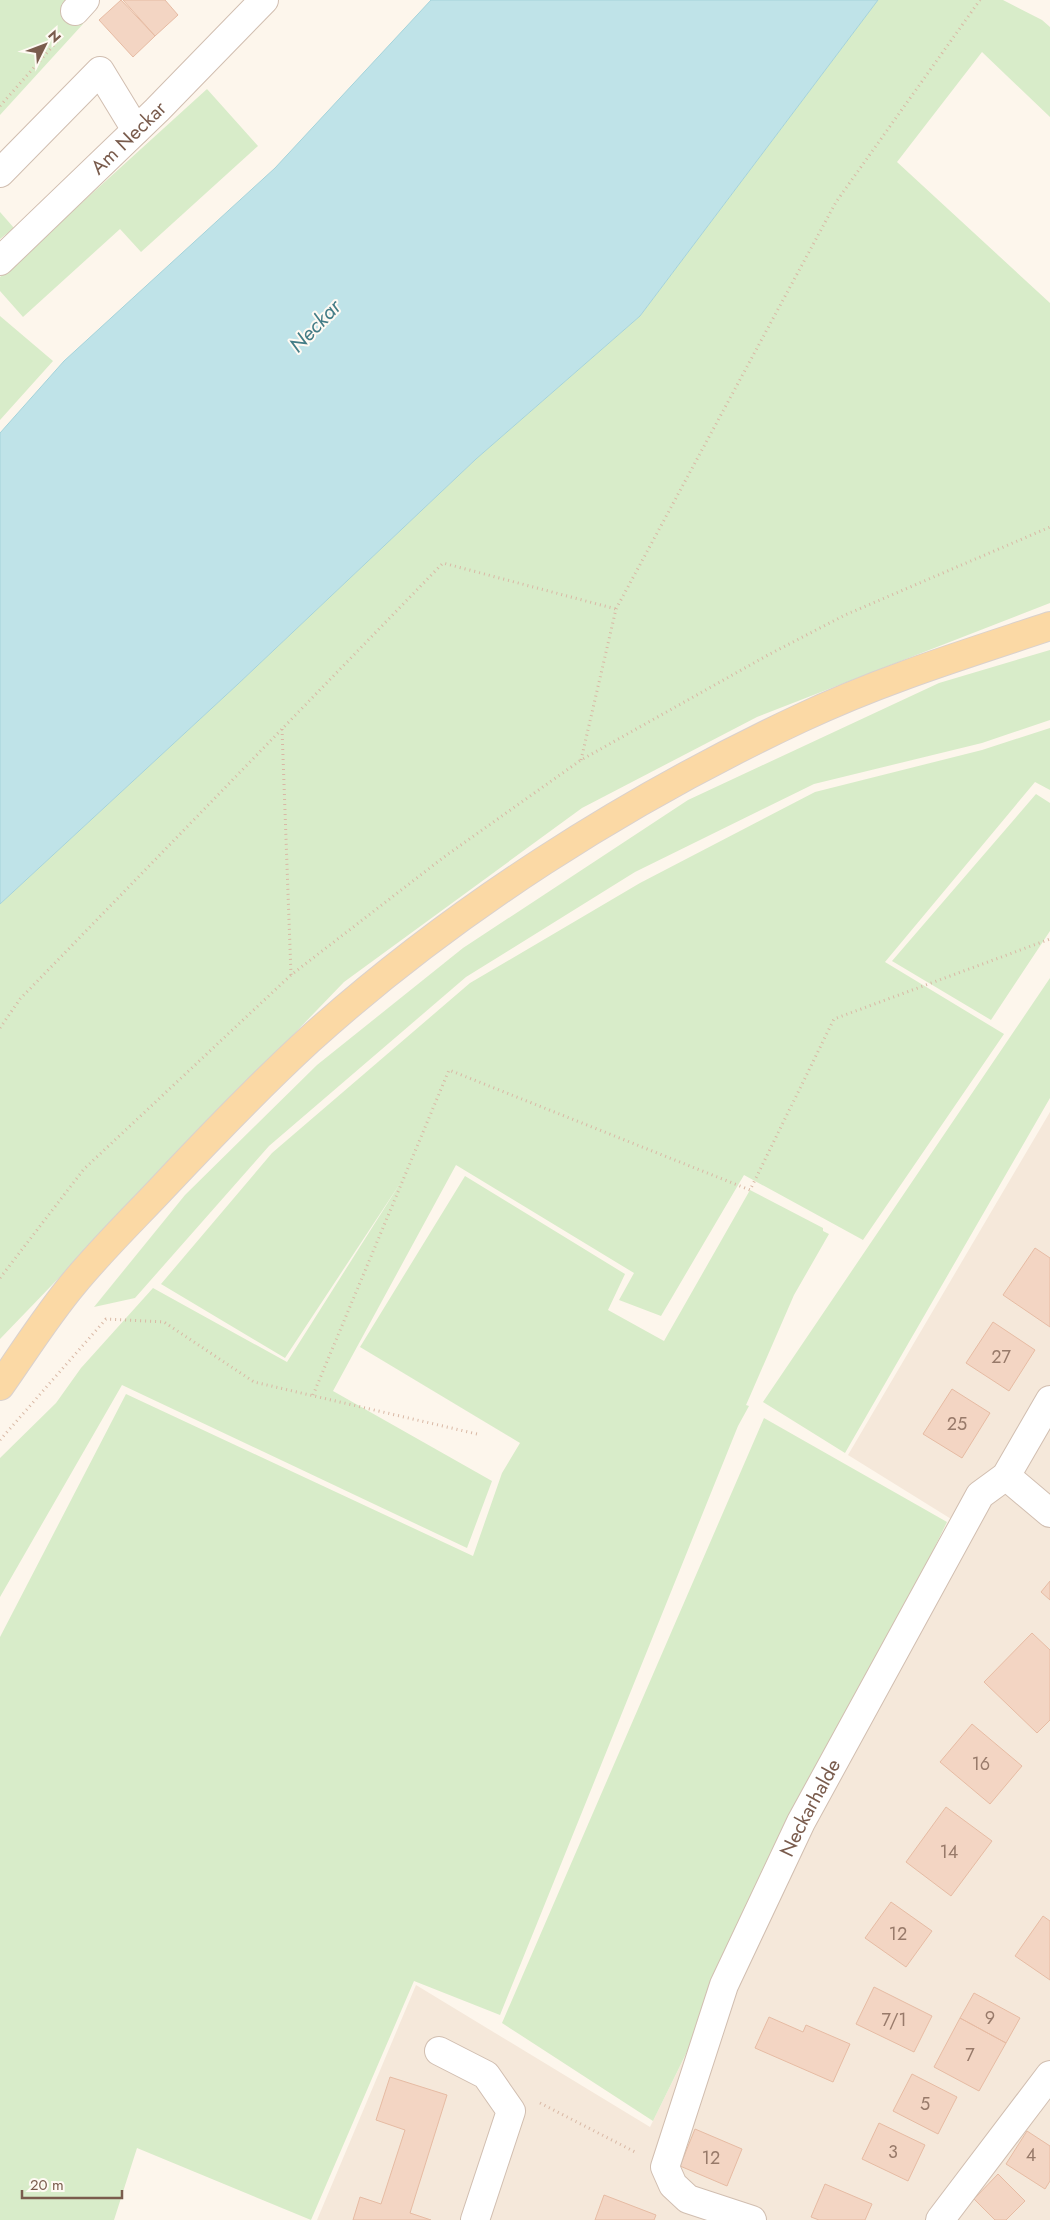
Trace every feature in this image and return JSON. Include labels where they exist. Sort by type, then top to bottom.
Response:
[{"type":"main road","points":[[0,1386],[73,1283],[241,1105],[310,1040],[391,971],[468,915],[565,846],[718,758],[804,717],[893,679],[1050,626]]},
{"type":"street","name":"Am Neckar","points":[[0,261],[136,130],[254,4]]},
{"type":"street","points":[[0,173],[100,71],[136,130]]},
{"type":"street","name":"Neckarhalde","points":[[665,2167],[724,1985],[801,1822],[980,1495],[1006,1476],[1050,1400]]},
{"type":"street","points":[[1006,1476],[1050,1512]]},
{"type":"street","points":[[439,2051],[486,2075],[511,2110],[475,2220]]},
{"type":"street","points":[[940,2220],[1050,2075]]},
{"type":"street","points":[[665,2167],[684,2209],[752,2220]]},
{"type":"path","points":[[581,760],[616,609],[836,202],[980,0]]},
{"type":"path","points":[[0,106],[75,14]]},
{"type":"path","points":[[0,1028],[20,1000],[442,563],[616,609]]},
{"type":"path","points":[[282,729],[291,975]]},
{"type":"path","points":[[313,1395],[449,1070],[750,1190],[834,1019],[1050,939]]},
{"type":"path","points":[[0,1440],[106,1319],[164,1322],[254,1382],[477,1434]]},
{"type":"path","points":[[511,2110],[524,2095],[665,2167]]},
{"type":"shaded area","points":[[1050,1112],[1050,2220],[317,2220],[416,1985],[650,2127],[801,1822],[956,1522],[848,1455]]},
{"type":"green space","points":[[0,0],[68,0],[83,24],[0,115]]},
{"type":"green space","points":[[878,0],[1003,0],[1042,20],[1050,27],[1050,117],[982,52],[897,162],[1050,303],[1050,603],[757,717],[582,808],[344,982],[0,1339],[0,904],[238,684],[476,459],[640,316]]},
{"type":"green space","points":[[207,89],[258,146],[141,252],[120,229],[23,317],[0,291],[0,277]]},
{"type":"green space","points":[[0,212],[14,228],[0,239]]},
{"type":"green space","points":[[0,316],[53,361],[0,420]]},
{"type":"green space","points":[[1050,650],[1050,720],[982,743],[814,784],[635,872],[466,977],[269,1146],[135,1298],[94,1307],[185,1195],[317,1065],[463,948],[688,800],[939,683]]},
{"type":"green space","points":[[1050,728],[1050,790],[1035,782],[885,962],[1004,1034],[863,1240],[744,1175],[661,1316],[619,1300],[634,1273],[456,1165],[333,1391],[492,1481],[467,1548],[122,1385],[0,1597],[0,1458],[56,1403],[81,1368],[153,1288],[287,1362],[401,1182],[285,1358],[161,1284],[272,1153],[470,983],[640,883],[815,792],[982,750]]},
{"type":"green space","points":[[1036,794],[1050,803],[1050,931],[991,1020],[892,961]]},
{"type":"green space","points":[[1050,978],[1050,1098],[845,1453],[763,1402]]},
{"type":"green space","points":[[465,1176],[625,1274],[608,1310],[664,1341],[750,1190],[823,1228],[823,1231],[829,1234],[794,1295],[746,1405],[749,1406],[738,1426],[500,2015],[414,1981],[311,2220],[137,2148],[114,2220],[0,2220],[0,1637],[126,1394],[473,1556],[502,1473],[520,1443],[360,1347]]},
{"type":"green space","points":[[764,1418],[947,1522],[653,2121],[502,2023]]},
{"type":"water","name":"Neckar","points":[[431,0],[878,0],[640,316],[476,459],[238,684],[0,904],[0,433],[64,361],[275,168]]},
{"type":"building","points":[[121,0],[155,36],[133,57],[99,20]]},
{"type":"building","points":[[123,0],[165,0],[178,15],[155,36]]},
{"type":"building","points":[[1035,1248],[1050,1258],[1050,1327],[1003,1295]]},
{"type":"building","points":[[993,1322],[1035,1350],[1009,1391],[966,1363]]},
{"type":"building","points":[[952,1389],[990,1413],[962,1458],[923,1434]]},
{"type":"building","points":[[1050,1581],[1050,1600],[1041,1592]]},
{"type":"building","points":[[1032,1633],[1050,1650],[1050,1720],[1037,1733],[984,1682]]},
{"type":"building","points":[[972,1724],[1022,1766],[990,1804],[940,1762]]},
{"type":"building","points":[[946,1807],[992,1841],[951,1896],[906,1862]]},
{"type":"building","points":[[891,1902],[932,1931],[906,1967],[865,1938]]},
{"type":"building","points":[[1043,1916],[1050,1921],[1050,1980],[1015,1956]]},
{"type":"building","points":[[874,1987],[932,2016],[914,2052],[856,2024]]},
{"type":"building","points":[[974,1993],[1020,2018],[1006,2043],[960,2018]]},
{"type":"building","points":[[769,2017],[803,2032],[806,2025],[850,2044],[833,2082],[755,2048]]},
{"type":"building","points":[[960,2018],[1006,2043],[979,2091],[934,2067]]},
{"type":"building","points":[[912,2074],[957,2097],[938,2134],[893,2111]]},
{"type":"building","points":[[390,2077],[447,2095],[410,2213],[431,2220],[353,2220],[360,2197],[381,2204],[405,2130],[376,2120]]},
{"type":"building","points":[[879,2123],[925,2145],[908,2181],[862,2159]]},
{"type":"building","points":[[695,2129],[742,2149],[727,2186],[680,2166]]},
{"type":"building","points":[[1027,2131],[1050,2146],[1050,2181],[1045,2189],[1006,2164]]},
{"type":"building","points":[[998,2174],[1025,2201],[1006,2220],[995,2220],[974,2199]]},
{"type":"building","points":[[825,2184],[872,2204],[865,2220],[819,2220],[811,2217]]},
{"type":"building","points":[[604,2195],[656,2215],[654,2220],[595,2220]]}]
